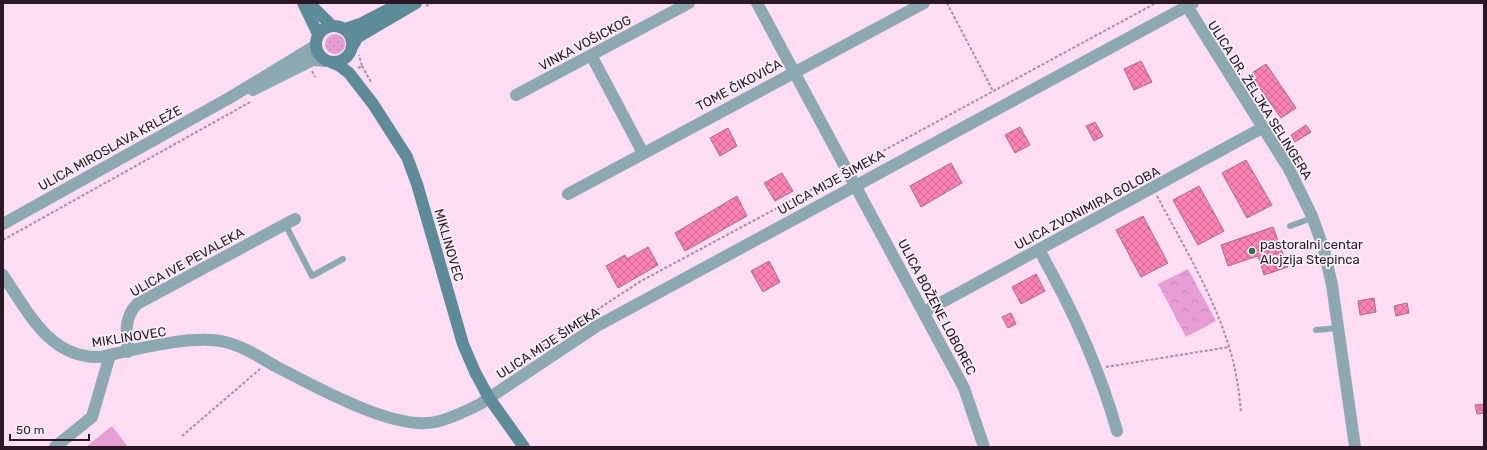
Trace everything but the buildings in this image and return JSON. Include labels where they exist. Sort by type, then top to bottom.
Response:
[{"type":"main road","points":[[303,3],[317,40],[321,57],[325,63],[341,61],[351,50],[357,38],[416,3]]},
{"type":"main road","points":[[309,3],[331,25],[345,29],[360,24],[401,3]]},
{"type":"main road","points":[[317,40],[322,30],[331,25]]},
{"type":"main road","points":[[345,29],[351,37],[351,50]]},
{"type":"main road","name":"MIKLINOVEC","points":[[351,50],[356,69],[373,104]]},
{"type":"main road","name":"MIKLINOVEC","points":[[325,63],[340,66],[348,74],[373,104],[400,145],[413,171],[463,344],[475,372],[489,398],[524,447]]},
{"type":"street","name":"VINKA VOŠICKOG","points":[[516,96],[688,3]]},
{"type":"street","name":"ULICA BOŽENE LOBOREC","points":[[757,3],[964,388],[984,447]]},
{"type":"street","name":"TOME ČIKOVIĆA","points":[[568,194],[924,3]]},
{"type":"street","name":"ULICA DR. ŽELJKA SELINGERA","points":[[1188,4],[1262,128],[1289,169],[1312,218],[1329,268],[1354,447]]},
{"type":"street","name":"ULICA MIJE ŠIMEKA","points":[[489,398],[597,326],[1188,4]]},
{"type":"street","name":"ULICA MIROSLAVA KRLEŽE","points":[[3,224],[231,97],[317,40]]},
{"type":"street","points":[[591,56],[643,153]]},
{"type":"street","name":"ULICA MIROSLAVA KRLEŽE","points":[[231,97],[258,88],[314,60],[325,63]]},
{"type":"street","name":"ULICA ZVONIMIRA GOLOBA","points":[[924,312],[1262,128]]},
{"type":"street","name":"ULICA IVE PEVALEKA","points":[[128,352],[127,320],[131,310],[137,304],[290,221]]},
{"type":"street","points":[[1039,250],[1072,312],[1097,368],[1117,431]]},
{"type":"street","name":"MIKLINOVEC","points":[[3,276],[41,327],[60,348],[70,353],[90,358],[177,343],[217,341],[235,346],[356,406],[404,421],[435,422],[461,414],[489,398]]},
{"type":"street","points":[[55,447],[92,417],[110,355]]},
{"type":"lane","points":[[1290,226],[1312,218]]},
{"type":"lane","points":[[290,221],[312,276],[343,259]]},
{"type":"lane","points":[[1316,330],[1338,328]]},
{"type":"path","points":[[947,3],[994,91]]},
{"type":"path","points":[[526,360],[542,346],[641,281],[1156,3]]},
{"type":"path","points":[[310,69],[325,63]]},
{"type":"path","points":[[3,240],[256,99]]},
{"type":"path","points":[[1152,189],[1213,304],[1229,347],[1238,381],[1241,413]]},
{"type":"path","points":[[1097,368],[1229,347]]},
{"type":"path","points":[[182,436],[268,362]]},
{"type":"green space","points":[[331,34],[339,34],[345,40],[345,48],[339,54],[331,54],[325,48],[325,40]]},
{"type":"green space","points":[[1188,269],[1216,321],[1186,337],[1158,284]]},
{"type":"green space","points":[[112,426],[128,447],[86,447]]},
{"type":"place","name":"pastoralni centar Alojzija Stepinca","points":[[1252,251]]}]
